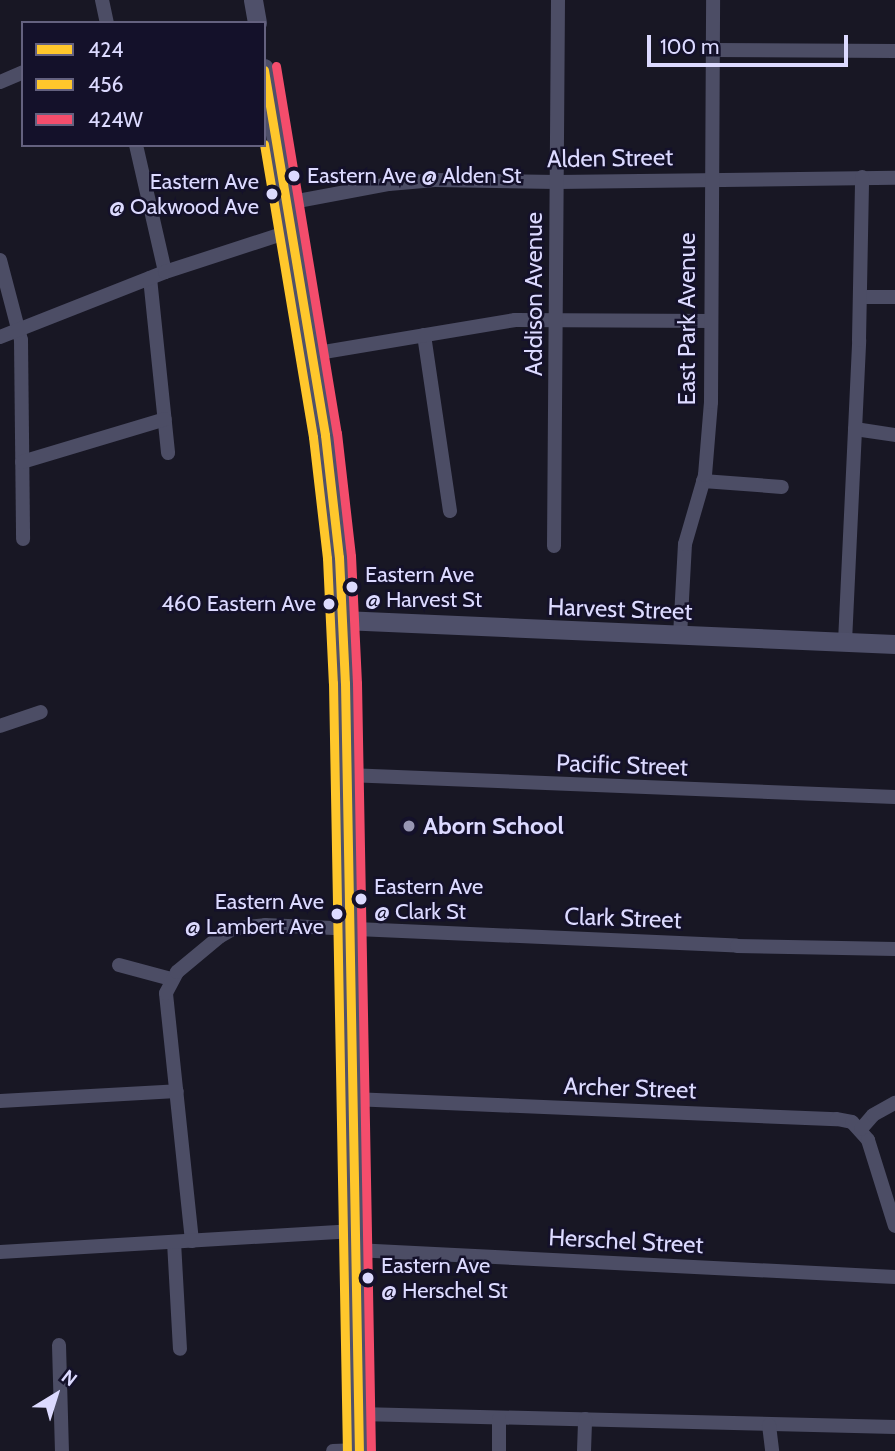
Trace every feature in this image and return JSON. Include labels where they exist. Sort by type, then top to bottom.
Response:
[{"type":"main road","points":[[253,0],[257,21]]},
{"type":"main road","points":[[266,80],[333,497],[342,620],[359,1451]]},
{"type":"main road","name":"Harvest Street","points":[[342,620],[895,644]]},
{"type":"street","points":[[102,0],[107,21]]},
{"type":"street","name":"Addison Avenue","points":[[554,546],[558,0]]},
{"type":"street","name":"East Park Avenue","points":[[680,636],[685,544],[703,481],[711,402],[713,0]]},
{"type":"street","points":[[712,50],[895,51]]},
{"type":"street","points":[[0,82],[21,73]]},
{"type":"street","points":[[136,147],[165,272]]},
{"type":"street","points":[[845,642],[860,297],[862,177]]},
{"type":"street","name":"Alden Street","points":[[286,203],[412,181],[895,178]]},
{"type":"street","points":[[0,337],[165,272],[291,231]]},
{"type":"street","points":[[0,260],[18,330],[23,539]]},
{"type":"street","points":[[150,278],[168,453]]},
{"type":"street","points":[[860,297],[895,297]]},
{"type":"street","points":[[312,354],[491,323],[557,319],[711,321]]},
{"type":"street","points":[[424,335],[450,511]]},
{"type":"street","points":[[22,462],[165,419]]},
{"type":"street","points":[[855,429],[895,435]]},
{"type":"street","points":[[703,481],[782,486]]},
{"type":"street","points":[[0,726],[40,712]]},
{"type":"street","name":"Pacific Street","points":[[346,775],[895,797]]},
{"type":"street","name":"Clark Street","points":[[171,979],[219,937],[241,927],[265,925],[737,946],[895,949]]},
{"type":"street","points":[[119,965],[171,979],[166,993],[167,1008],[192,1241]]},
{"type":"street","points":[[0,1101],[177,1091]]},
{"type":"street","name":"Archer Street","points":[[352,1099],[830,1118],[852,1122],[861,1129]]},
{"type":"street","points":[[895,1104],[873,1115],[861,1129],[868,1140],[895,1226]]},
{"type":"street","name":"Herschel Street","points":[[0,1252],[192,1241],[354,1241],[895,1277]]},
{"type":"street","points":[[174,1242],[180,1349]]},
{"type":"street","points":[[59,1345],[62,1451]]},
{"type":"street","points":[[359,1414],[895,1427]]},
{"type":"street","points":[[499,1419],[499,1451]]},
{"type":"street","points":[[584,1451],[585,1419]]},
{"type":"street","points":[[769,1425],[772,1451]]},
{"type":"street","points":[[333,1451],[359,1451]]},
{"type":"transit line","name":"424W","points":[[276,66],[337,433],[351,556],[357,683],[371,1451]]},
{"type":"transit line","name":"424","points":[[266,82],[325,435],[339,557],[345,683],[359,1451]]},
{"type":"transit line","name":"456","points":[[265,147],[313,437],[327,558],[333,683],[347,1451]]},
{"type":"place","name":"Eastern Ave @ Alden St","points":[[294,176]]},
{"type":"place","name":"Eastern Ave @ Oakwood Ave","points":[[272,194]]},
{"type":"place","name":"Eastern Ave @ Harvest St","points":[[352,587]]},
{"type":"place","name":"460 Eastern Ave","points":[[329,604]]},
{"type":"place","name":"Aborn School","points":[[409,826]]},
{"type":"place","name":"Eastern Ave @ Clark St","points":[[361,899]]},
{"type":"place","name":"Eastern Ave @ Lambert Ave","points":[[337,914]]},
{"type":"place","name":"Eastern Ave @ Herschel St","points":[[368,1278]]}]
